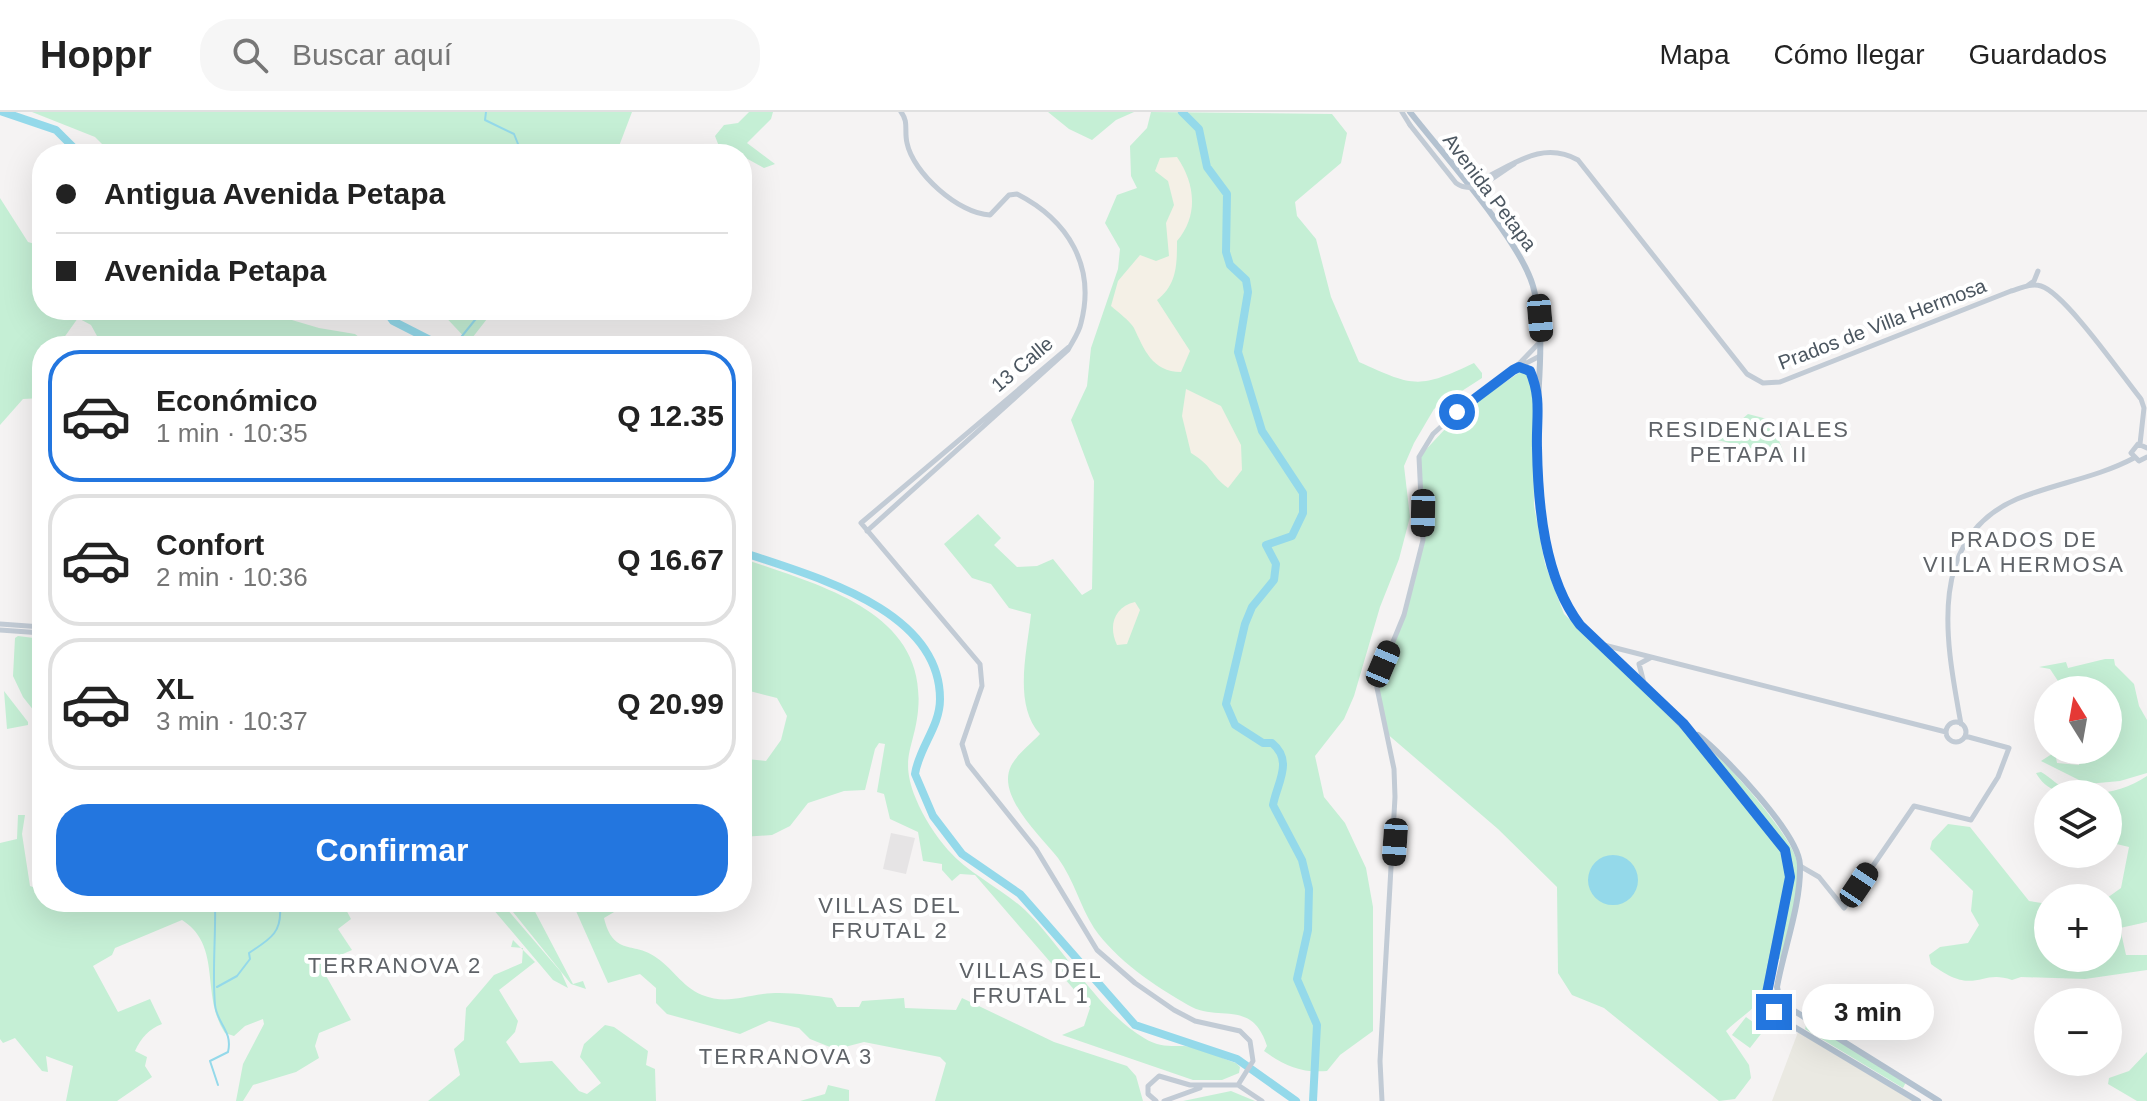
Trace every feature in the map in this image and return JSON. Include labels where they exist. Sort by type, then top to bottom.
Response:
[{"type":"main road","points":[[901,112],[907,121],[908,147],[945,196],[963,207],[988,215],[995,213],[1009,195],[1019,195],[1051,220],[1078,252],[1085,268],[1085,306],[1079,331],[1069,347]]},
{"type":"main road","points":[[1402,112],[1456,183],[1464,189],[1477,187],[1527,156]]},
{"type":"main road","name":"Avenida Petapa","points":[[1410,112],[1525,265],[1536,296],[1541,340],[1537,461],[1546,536],[1568,608],[1646,688],[1726,758],[1794,846],[1800,866]]},
{"type":"main road","name":"Prados de Villa Hermosa","points":[[1461,178],[1471,185],[1527,156],[1560,153],[1585,165],[1747,374],[1763,383],[1780,382],[2027,286]]},
{"type":"main road","points":[[2027,286],[2034,281],[2038,271]]},
{"type":"main road","points":[[2027,286],[2043,287],[2055,294],[2141,399],[2144,413],[2140,444]]},
{"type":"main road","points":[[1516,368],[1541,340]]},
{"type":"main road","name":"13 Calle","points":[[1069,347],[1058,360],[867,531],[861,523],[1069,347]]},
{"type":"main road","points":[[1382,1101],[1380,1061],[1396,823],[1394,769],[1376,683],[1404,615],[1423,540],[1417,467],[1422,451],[1457,412],[1516,368],[1540,356]]},
{"type":"main road","points":[[1516,368],[1528,369],[1539,390]]},
{"type":"main road","points":[[2140,444],[2147,448]]},
{"type":"main road","points":[[2134,458],[2133,448],[2140,444]]},
{"type":"main road","points":[[1965,736],[1959,723],[1946,611],[1950,581],[1971,537],[1987,518],[2013,501],[2103,474],[2134,458],[2146,459]]},
{"type":"main road","points":[[867,531],[978,661],[983,680],[962,741],[964,758],[1036,849],[1094,946],[1125,975],[1168,1007],[1191,1020],[1237,1029],[1248,1039],[1253,1051],[1252,1067],[1240,1082],[1205,1087],[1167,1100]]},
{"type":"main road","points":[[0,626],[32,629]]},
{"type":"main road","points":[[1600,644],[1946,732],[1953,742],[1965,736],[2009,748],[1984,803],[1971,820],[1915,805],[1844,908],[1819,877],[1800,866],[1777,990],[1785,1007],[1939,1101]]},
{"type":"main road","points":[[1646,688],[1639,664],[1646,658],[1656,658]]},
{"type":"main road","name":"Avenida Petapa","points":[[1683,723],[1748,800],[1789,860],[1790,877],[1767,993],[1776,1014],[1918,1101]]},
{"type":"main road","points":[[1946,732],[1959,723]]},
{"type":"main road","points":[[1774,959],[1783,961]]},
{"type":"main road","points":[[1151,1099],[1152,1079],[1205,1087]]},
{"type":"main road","points":[[1167,1079],[1173,1087],[1167,1100]]},
{"type":"main road","points":[[1240,1082],[1262,1101]]},
{"type":"main road","points":[[1903,1091],[1908,1082]]},
{"type":"shaded area","points":[[891,833],[915,838],[906,874],[883,869]]},
{"type":"shaded area","points":[[1798,1032],[1913,1101],[1772,1101]]},
{"type":"green space","points":[[32,112],[632,112],[620,144],[102,144],[95,137]]},
{"type":"green space","points":[[749,112],[773,112],[771,119],[748,144],[718,144],[715,136],[724,125],[738,123]]},
{"type":"green space","points":[[1048,112],[1134,112],[1116,120],[1092,140],[1069,129]]},
{"type":"green space","points":[[1151,112],[1332,114],[1347,133],[1341,163],[1295,202],[1297,216],[1316,239],[1331,297],[1359,362],[1416,382],[1441,377],[1474,363],[1482,373],[1482,378],[1434,409],[1414,443],[1404,466],[1410,517],[1399,559],[1380,607],[1354,696],[1344,719],[1315,756],[1324,797],[1345,823],[1366,868],[1373,907],[1373,1031],[1340,1055],[1327,1071],[1301,1070],[1264,1051],[1267,1046],[1261,1031],[1243,1017],[1199,1010],[1175,998],[1125,961],[1094,928],[1064,866],[1022,815],[1010,790],[1008,778],[1011,766],[1040,734],[1032,722],[1024,693],[1031,614],[1009,608],[991,584],[972,578],[944,544],[978,514],[1001,538],[994,545],[1017,567],[1037,566],[1053,559],[1082,595],[1092,589],[1094,481],[1071,420],[1087,386],[1091,348],[1118,269],[1120,249],[1105,223],[1117,195],[1137,188],[1131,176],[1130,146],[1147,128]]},
{"type":"green space","points":[[752,147],[775,164],[764,168],[752,161]]},
{"type":"green space","points":[[0,198],[28,242],[32,243],[32,320],[77,320],[65,336],[32,336],[32,399],[23,399],[0,425]]},
{"type":"green space","points":[[82,320],[292,320],[358,336],[97,336],[91,325]]},
{"type":"green space","points":[[448,320],[486,320],[474,336],[463,336]]},
{"type":"green space","points":[[1520,372],[1528,373],[1533,393],[1534,506],[1545,564],[1564,614],[1686,732],[1781,850],[1787,875],[1764,994],[1726,1031],[1749,1065],[1751,1078],[1735,1099],[1719,1101],[1604,1008],[1572,995],[1558,973],[1557,887],[1498,829],[1385,732],[1378,679],[1404,615],[1423,541],[1419,457],[1460,413]]},
{"type":"green space","points":[[1748,414],[1771,420],[1785,456],[1717,440]]},
{"type":"green space","points":[[752,562],[832,591],[861,606],[886,625],[905,648],[916,676],[918,711],[908,763],[911,785],[930,826],[956,859],[1025,910],[1096,995],[1127,1026],[1154,1043],[1197,1048],[1236,1063],[1240,1067],[1239,1073],[1222,1080],[1193,1080],[1062,1035],[1084,1026],[1090,1008],[975,875],[960,874],[952,881],[942,870],[942,864],[923,861],[918,832],[890,819],[884,794],[877,792],[885,744],[879,743],[875,749],[865,790],[844,791],[808,803],[790,826],[772,835],[752,836],[752,760],[766,761],[781,740],[787,716],[777,698],[752,692]]},
{"type":"green space","points":[[15,638],[32,638],[32,708],[13,676]]},
{"type":"green space","points":[[2114,659],[2115,665],[2134,684],[2139,706],[2147,720],[2147,773],[2122,780],[2079,780],[2047,764],[2122,764],[2122,676],[2055,676],[2050,669],[2039,667],[2066,662],[2068,668]]},
{"type":"green space","points":[[4,691],[28,722],[28,725],[7,729]]},
{"type":"green space","points":[[1712,751],[1773,820],[1785,836],[1797,862],[1796,898],[1781,959],[1775,958],[1791,883],[1786,848]]},
{"type":"green space","points":[[2041,772],[2052,780],[2041,780],[2036,773]]},
{"type":"green space","points":[[2147,776],[2147,922],[2122,928],[2122,884],[2129,847],[2122,845],[2122,788]]},
{"type":"green space","points":[[18,815],[25,815],[22,834],[32,887],[32,912],[347,912],[351,919],[338,929],[352,950],[336,957],[340,966],[325,974],[351,1020],[319,1033],[315,1046],[319,1058],[296,1072],[253,1085],[243,1101],[236,1101],[243,1064],[264,1024],[263,1019],[245,1026],[234,1036],[225,1033],[214,1003],[202,943],[195,931],[182,920],[115,948],[112,955],[93,966],[118,1012],[150,999],[162,1024],[146,1034],[135,1051],[147,1057],[145,1066],[152,1077],[117,1101],[66,1101],[73,1066],[46,1056],[48,1072],[42,1071],[15,1038],[3,1043],[0,1039],[0,843],[17,839]]},
{"type":"green space","points":[[1948,824],[1970,827],[2029,901],[2034,902],[2034,972],[2122,972],[2122,937],[2126,955],[2147,955],[2147,970],[2085,979],[2021,977],[2012,980],[1992,977],[1968,981],[1946,974],[1931,964],[1929,955],[1940,947],[1968,943],[1979,925],[1971,911],[1973,891],[1930,849],[1932,841]]},
{"type":"green space","points":[[495,912],[510,912],[561,972],[568,988],[553,980]]},
{"type":"green space","points":[[513,912],[535,912],[573,984],[583,981],[586,989],[571,984]]},
{"type":"green space","points":[[576,912],[614,912],[604,918],[613,938],[625,946],[654,956],[688,987],[710,998],[797,994],[832,998],[837,1007],[859,1007],[862,1001],[904,998],[905,1008],[956,1010],[962,998],[1054,1042],[1127,1066],[1136,1076],[1143,1101],[935,1101],[946,1063],[940,1057],[864,1042],[841,1048],[830,1047],[810,1039],[799,1028],[769,1021],[740,1034],[667,1014],[656,1003],[656,988],[640,974],[608,983]]},
{"type":"green space","points":[[523,950],[535,962],[499,990],[518,1021],[515,1032],[506,1042],[520,1063],[552,1061],[579,1091],[587,1094],[601,1083],[580,1057],[584,1044],[605,1025],[614,1027],[648,1051],[646,1065],[655,1069],[656,1101],[428,1101],[460,1075],[454,1049],[464,1040],[466,1008],[494,975],[522,963]]},
{"type":"green space","points":[[1746,1017],[1764,1030],[1750,1048],[1732,1035]]},
{"type":"green space","points":[[1807,1022],[1906,1082],[1903,1088],[1805,1029]]},
{"type":"green space","points":[[2147,1052],[2147,1101],[2137,1101],[2108,1084],[2109,1078],[2122,1076]]},
{"type":"green space","points":[[828,1085],[849,1090],[849,1101],[800,1101],[825,1094]]},
{"type":"green space","points":[[1231,1091],[1255,1101],[1183,1101]]},
{"type":"sand","points":[[1177,157],[1191,188],[1191,210],[1189,221],[1177,241],[1172,281],[1157,300],[1190,351],[1181,372],[1156,364],[1132,325],[1111,306],[1118,281],[1140,255],[1156,261],[1169,256],[1166,223],[1174,205],[1168,181],[1155,171],[1160,158]]},
{"type":"sand","points":[[1186,389],[1221,406],[1241,445],[1242,470],[1228,488],[1191,453],[1182,416]]},
{"type":"sand","points":[[1135,602],[1140,610],[1127,644],[1117,645],[1113,631],[1115,618],[1122,608]]},
{"type":"water","points":[[1613,855],[1631,862],[1638,880],[1631,898],[1613,905],[1595,898],[1588,880],[1595,862]]},
{"type":"waterway","points":[[3,112],[56,130],[70,144]]},
{"type":"waterway","points":[[486,112],[485,120],[514,134],[518,144]]},
{"type":"waterway","points":[[1182,112],[1199,129],[1207,167],[1227,194],[1226,252],[1230,265],[1246,280],[1248,292],[1238,352],[1262,431],[1303,493],[1303,513],[1292,536],[1266,545],[1276,564],[1274,580],[1252,607],[1245,624],[1226,704],[1235,725],[1263,743],[1272,743],[1282,757],[1282,772],[1273,805],[1302,860],[1309,889],[1308,930],[1297,979],[1317,1025],[1313,1101]]},
{"type":"waterway","points":[[392,320],[422,336]]},
{"type":"waterway","points":[[462,336],[475,320]]},
{"type":"waterway","points":[[752,555],[802,572],[867,600],[896,619],[919,641],[934,668],[940,699],[937,719],[915,774],[933,816],[962,854],[1020,894],[1135,1025],[1237,1059],[1296,1101]]},
{"type":"waterway","points":[[215,912],[215,1005],[229,1045],[228,1052],[210,1061],[218,1085]]},
{"type":"waterway","points":[[217,987],[237,976],[250,959],[249,953],[268,940],[279,924],[280,912]]},
{"type":"district","name":"RESIDENCIALES PETAPA II","points":[[1749,442]]},
{"type":"district","name":"PRADOS DE VILLA HERMOSA","points":[[2024,552]]},
{"type":"district","name":"VILLAS DEL FRUTAL 2","points":[[890,918]]},
{"type":"district","name":"TERRANOVA 2","points":[[395,965]]},
{"type":"district","name":"VILLAS DEL FRUTAL 1","points":[[1031,982]]},
{"type":"district","name":"TERRANOVA 3","points":[[786,1056]]},
{"type":"route","points":[[1457,412],[1513,370],[1519,367],[1530,371],[1539,390],[1537,445],[1542,518],[1550,555],[1568,608],[1580,625],[1683,723],[1710,753],[1785,850],[1790,877],[1767,993],[1774,1012]]}]
